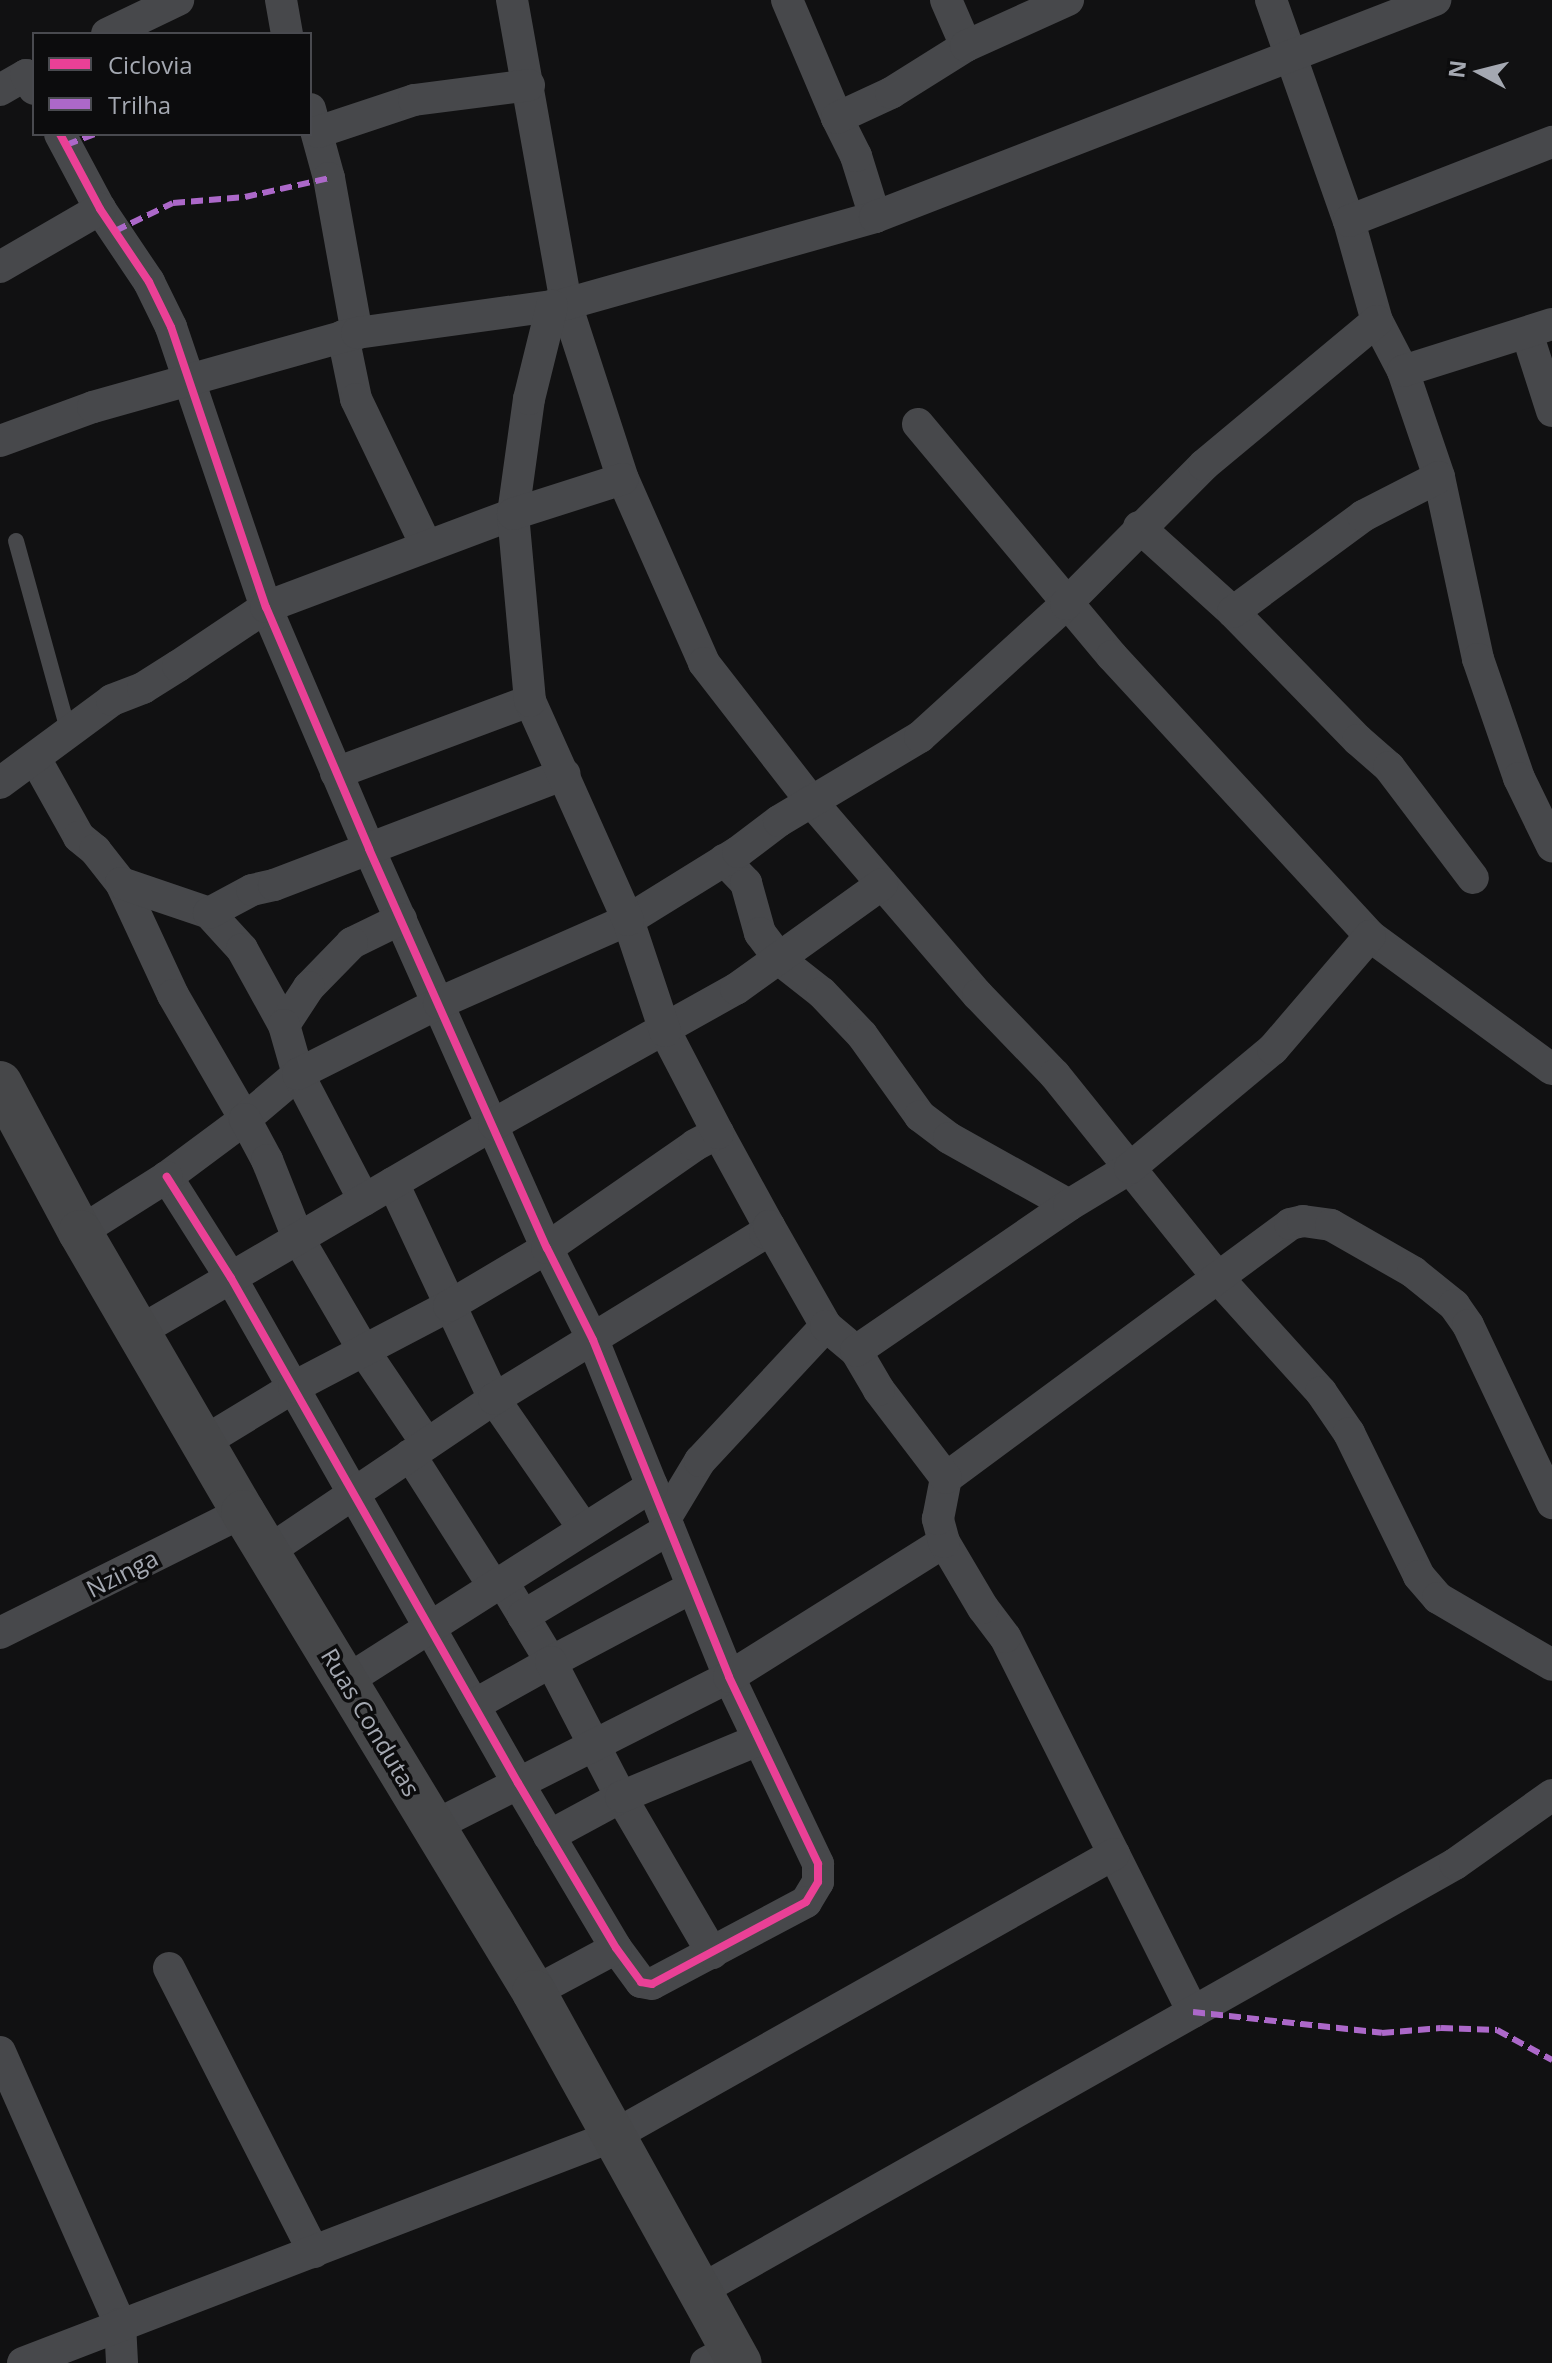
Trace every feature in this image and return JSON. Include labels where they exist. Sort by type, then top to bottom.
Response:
[{"type":"street","points":[[111,32],[178,0]]},
{"type":"street","points":[[281,0],[287,32]]},
{"type":"street","points":[[512,0],[529,85],[559,305],[623,479],[704,663],[811,801],[978,995],[1055,1075],[1218,1278],[1321,1392],[1349,1433],[1419,1576],[1438,1598],[1552,1665]]},
{"type":"street","points":[[787,0],[856,156],[875,217]]},
{"type":"street","points":[[946,0],[966,46]]},
{"type":"street","points":[[837,118],[891,93],[966,46],[1068,0]]},
{"type":"street","points":[[1271,0],[1349,221],[1377,321],[1403,371],[1439,477],[1478,659],[1519,778],[1552,846]]},
{"type":"street","points":[[0,441],[93,407],[350,334],[559,305],[875,217],[1072,138],[1290,58],[1435,0]]},
{"type":"street","points":[[426,545],[356,399],[350,334],[314,120],[414,100],[529,85]]},
{"type":"street","points":[[61,136],[100,209],[162,305],[266,607],[369,849],[547,1248],[593,1340],[729,1677],[818,1864],[818,1882],[806,1902],[647,1985],[641,1982],[616,1948],[549,1836],[231,1278],[167,1177]]},
{"type":"street","points":[[1349,221],[1552,142]]},
{"type":"street","points":[[0,267],[100,209]]},
{"type":"street","points":[[559,305],[529,399],[513,514],[530,701],[628,920],[665,1031],[718,1133],[826,1326],[856,1351],[879,1390],[946,1478]]},
{"type":"street","points":[[80,1232],[167,1177],[245,1119],[298,1074],[439,1003],[628,920],[811,801],[920,737],[1066,604],[1139,527],[1204,465],[1377,321]]},
{"type":"street","points":[[1403,371],[1540,328],[1552,411]]},
{"type":"street","points":[[918,424],[1066,604],[1370,936],[1552,1069]]},
{"type":"street","points":[[1233,612],[1363,516],[1439,477]]},
{"type":"street","points":[[0,783],[36,760],[112,700],[178,666],[266,607],[426,545],[623,479]]},
{"type":"street","points":[[1139,527],[1233,612],[1358,740],[1389,767],[1473,878]]},
{"type":"street","points":[[336,773],[530,701]]},
{"type":"street","points":[[36,760],[79,837],[95,850],[121,883],[173,995],[267,1160],[298,1238],[498,1584],[523,1616],[551,1662],[621,1797],[712,1953]]},
{"type":"street","points":[[209,913],[252,890],[564,774]]},
{"type":"street","points":[[724,860],[746,883],[760,933],[780,960],[822,993],[862,1035],[931,1127],[1069,1205]]},
{"type":"street","points":[[121,883],[209,913],[242,949],[284,1025],[298,1074],[364,1200]]},
{"type":"street","points":[[138,1332],[494,1124],[665,1031],[780,960],[882,884]]},
{"type":"street","points":[[284,1025],[309,987],[352,943],[401,919]]},
{"type":"street","points":[[856,1351],[1069,1205],[1130,1168],[1273,1049],[1370,936]]},
{"type":"street","name":"Ruas Condutas","points":[[0,1083],[80,1232],[202,1443],[534,1992],[699,2291],[726,2358]]},
{"type":"street","points":[[202,1443],[294,1387],[449,1306],[547,1248],[695,1145],[718,1133]]},
{"type":"street","points":[[393,1183],[494,1399],[584,1529]]},
{"type":"street","points":[[1193,2012],[1005,1637],[983,1608],[944,1542],[938,1519],[946,1478],[1290,1224],[1303,1221],[1331,1225],[1413,1272],[1454,1305],[1468,1325],[1552,1503]]},
{"type":"street","points":[[267,1552],[494,1399],[765,1233],[769,1226]]},
{"type":"street","points":[[523,1616],[667,1524],[700,1461],[826,1326]]},
{"type":"street","points":[[346,1681],[652,1486]]},
{"type":"street","name":"Nzinga","points":[[0,1633],[243,1512]]},
{"type":"street","points":[[434,1826],[729,1677],[944,1542]]},
{"type":"street","points":[[474,1705],[691,1588]]},
{"type":"street","points":[[549,1836],[621,1797],[758,1740]]},
{"type":"street","points":[[699,2291],[1455,1864],[1552,1795]]},
{"type":"street","points":[[23,2363],[613,2136],[1114,1854]]},
{"type":"street","points":[[534,1992],[616,1948]]},
{"type":"street","points":[[169,1968],[314,2252]]},
{"type":"street","points":[[0,2052],[120,2324],[122,2363]]},
{"type":"lane","points":[[16,541],[69,733]]},
{"type":"marked path","points":[[66,145],[90,136]]},
{"type":"marked path","points":[[115,231],[173,203],[245,197],[329,178]]},
{"type":"marked path","points":[[1193,2012],[1382,2033],[1441,2028],[1497,2030],[1552,2060]]},
{"type":"cycle path","points":[[61,136],[100,209],[149,282],[171,327],[266,607],[369,849],[547,1248],[593,1340],[729,1677],[818,1864],[818,1882],[806,1902],[652,1984],[641,1982],[616,1948],[518,1783],[231,1278],[167,1177]]}]
